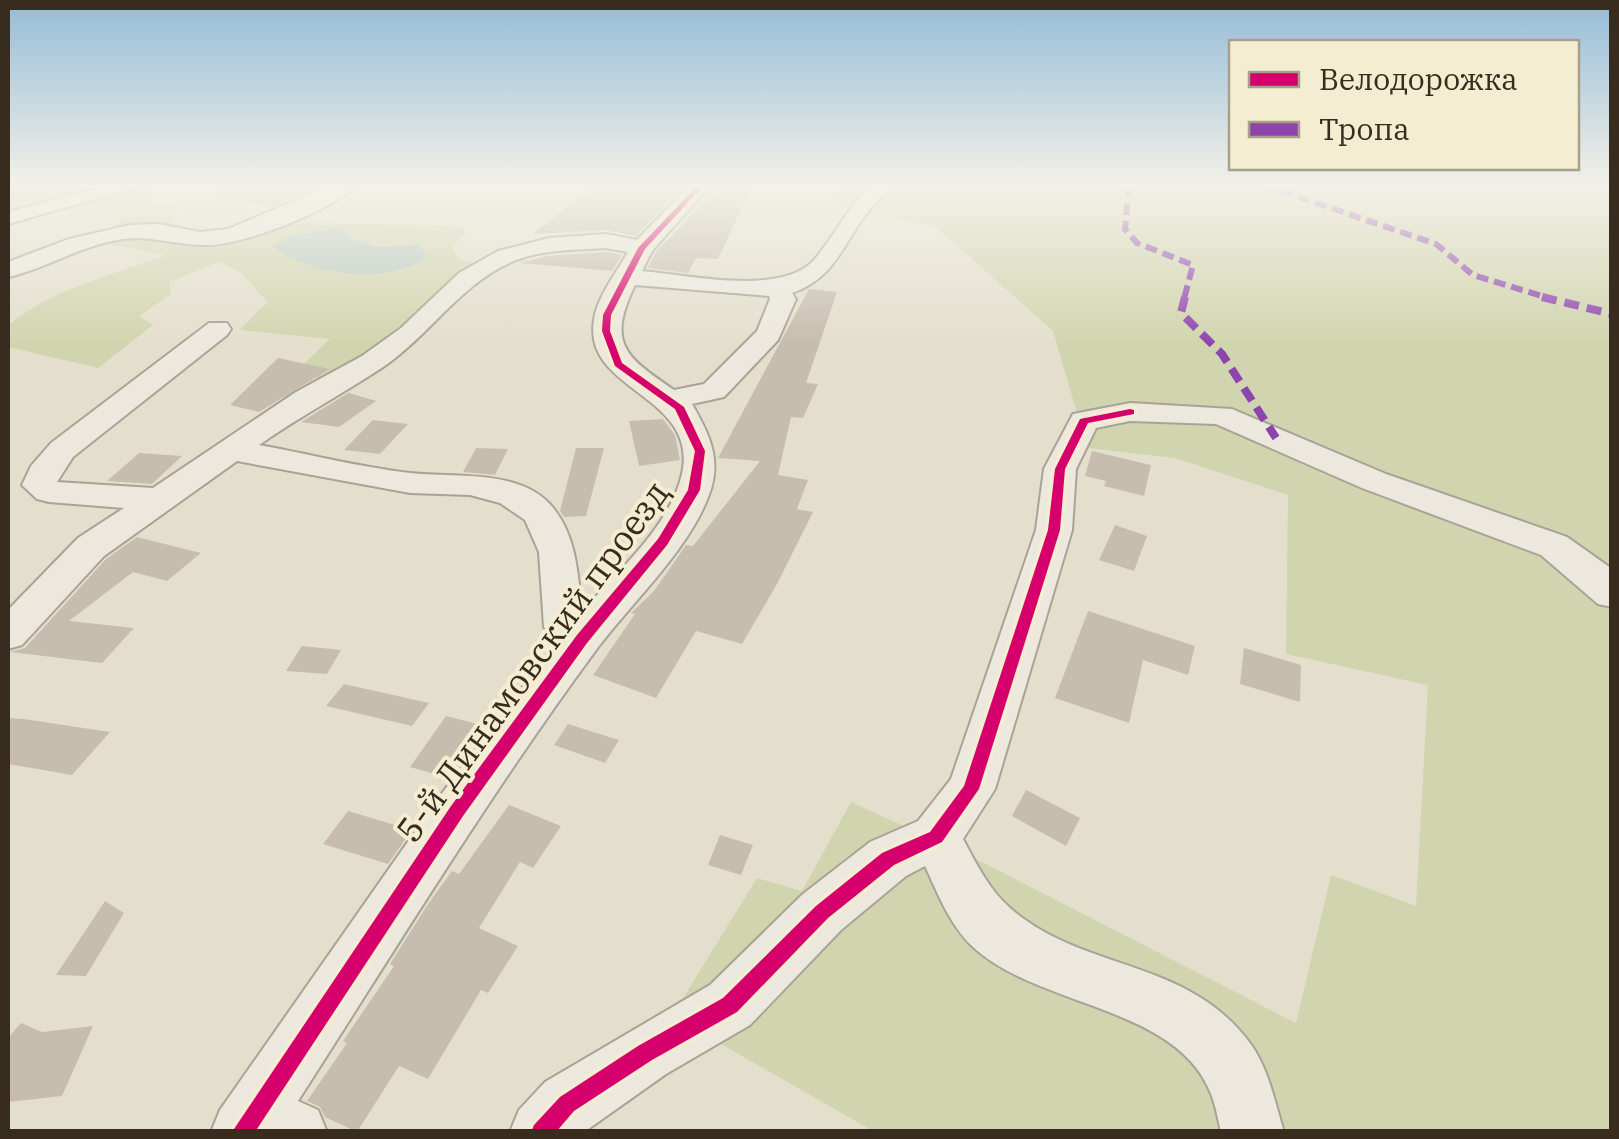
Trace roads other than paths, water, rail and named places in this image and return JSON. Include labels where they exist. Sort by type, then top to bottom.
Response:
[{"type":"street","points":[[8,270],[78,242],[101,238]]},
{"type":"street","points":[[655,238],[634,263],[607,315],[606,332],[618,364],[638,381],[673,399],[714,392],[753,352],[769,334],[783,299],[778,289]]},
{"type":"street","points":[[8,634],[91,546],[306,398],[372,362],[410,334],[468,278],[506,256],[549,245],[606,241],[634,263],[778,289],[795,285],[828,263],[841,238]]},
{"type":"street","points":[[156,500],[49,492],[40,485],[47,466],[62,450],[218,329]]},
{"type":"street","name":"5-й Динамовский проезд","points":[[263,1128],[457,812],[582,640],[663,542],[694,490],[700,451],[673,399]]},
{"type":"street","points":[[540,1132],[566,1104],[644,1053],[730,1005],[822,912],[888,859],[936,837],[971,789],[1054,530],[1060,469],[1084,422],[1130,412],[1221,414],[1374,482],[1554,546],[1604,582],[1612,594]]},
{"type":"street","points":[[231,450],[410,483],[470,485],[512,495],[540,514],[557,552],[564,628],[582,640]]},
{"type":"street","points":[[936,837],[990,928],[1042,963],[1140,992],[1196,1023],[1232,1069],[1253,1132]]}]
